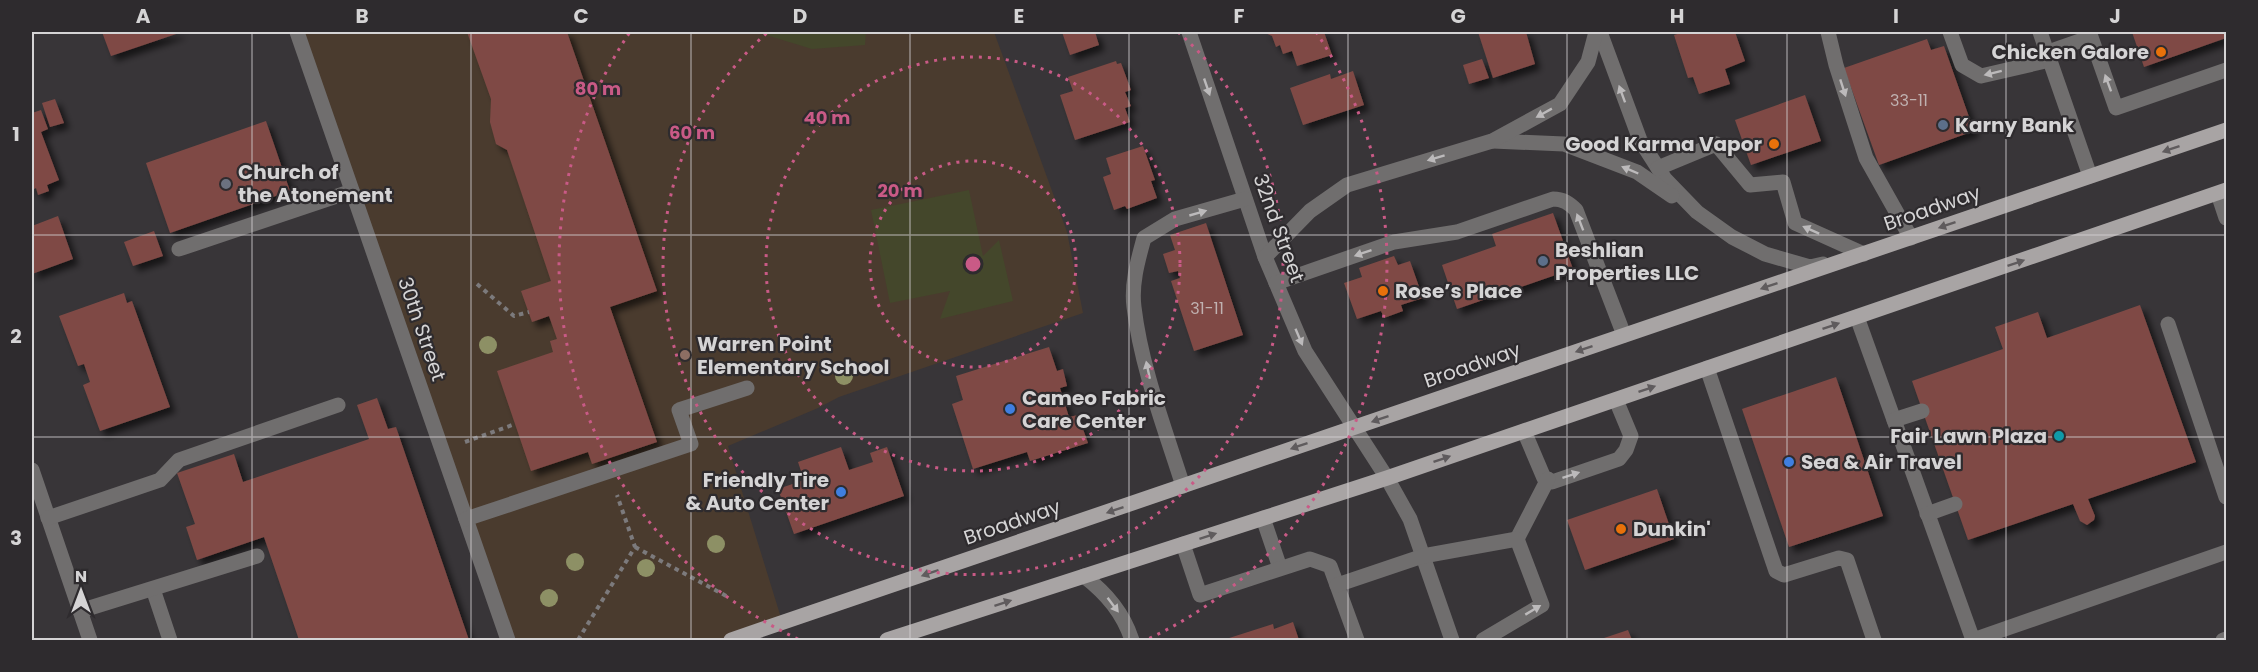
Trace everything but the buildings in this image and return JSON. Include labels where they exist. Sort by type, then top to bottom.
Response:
[{"type":"main road","name":"Broadway","points":[[731,640],[2226,130]]},
{"type":"main road","points":[[887,640],[1387,478],[2222,192]]},
{"type":"street","name":"30th Street","points":[[297,32],[508,640]]},
{"type":"street","name":"32nd Street","points":[[1189,32],[1265,257],[1305,351],[1387,478],[1410,519],[1452,640]]},
{"type":"street","points":[[1265,257],[1310,211],[1347,186],[1492,141],[1560,104],[1588,62],[1598,32]]},
{"type":"street","points":[[1598,32],[1640,140],[1665,179],[1697,212]]},
{"type":"street","points":[[1828,32],[1836,66],[1866,158],[1911,238]]},
{"type":"street","points":[[1950,32],[1962,65],[1982,76],[2049,56],[2091,37],[2116,108],[2226,70]]},
{"type":"street","points":[[2040,32],[2090,176]]},
{"type":"street","points":[[1492,141],[1564,144],[1637,172],[1732,237],[1766,254],[1810,267],[1864,254]]},
{"type":"street","points":[[1658,168],[1716,144],[1750,185],[1783,182],[1795,223],[1864,254]]},
{"type":"street","points":[[179,249],[352,191]]},
{"type":"street","points":[[2222,192],[2226,218]]},
{"type":"street","points":[[1183,486],[1149,375],[1134,305],[1135,268],[1144,238],[1175,219],[1245,199]]},
{"type":"street","points":[[1276,283],[1394,242],[1457,232],[1553,199],[1560,199],[1576,210],[1624,335]]},
{"type":"street","points":[[1857,317],[1973,640],[2226,552]]},
{"type":"street","points":[[2168,324],[2226,497]]},
{"type":"street","points":[[1707,368],[1776,571],[1784,575],[1839,558],[1847,560],[1874,640]]},
{"type":"street","points":[[466,519],[691,444],[680,410],[747,388]]},
{"type":"street","points":[[1524,431],[1544,478],[1552,482],[1619,459],[1626,450],[1631,436],[1616,400]]},
{"type":"street","points":[[48,519],[159,480],[179,460],[338,405]]},
{"type":"street","points":[[1894,420],[1922,411]]},
{"type":"street","points":[[32,470],[90,640]]},
{"type":"street","points":[[1483,640],[1542,605],[1517,539],[1548,479]]},
{"type":"street","points":[[1928,514],[1955,504]]},
{"type":"street","points":[[1263,519],[1280,568]]},
{"type":"street","points":[[1336,585],[1423,556],[1517,539]]},
{"type":"street","points":[[1183,544],[1200,595],[1310,559],[1330,566],[1357,640]]},
{"type":"street","points":[[80,612],[257,556]]},
{"type":"street","points":[[1084,576],[1112,602],[1127,625],[1132,640]]},
{"type":"street","points":[[153,588],[170,640]]},
{"type":"path","points":[[477,284],[514,316],[529,312]]},
{"type":"path","points":[[442,450],[515,424]]},
{"type":"path","points":[[608,472],[635,547],[730,598]]},
{"type":"path","points":[[578,640],[635,547]]},
{"type":"shaded area","name":"Warren Point Elementary School","points":[[297,32],[994,32],[1067,232],[1083,313],[839,397],[728,446],[782,621],[727,640],[508,640]]},
{"type":"green space","points":[[756,32],[866,32],[865,45],[812,49]]},
{"type":"green space","points":[[969,190],[983,256],[999,240],[1013,301],[940,319],[950,291],[890,303],[871,210]]},
{"type":"place","name":"Chicken Galore","points":[[2161,52]]},
{"type":"place","name":"Karny Bank","points":[[1943,125]]},
{"type":"place","name":"Good Karma Vapor","points":[[1774,144]]},
{"type":"place","name":"Church of the Atonement","points":[[226,184]]},
{"type":"place","name":"Beshlian Properties LLC","points":[[1543,261]]},
{"type":"place","name":"Rose’s Place","points":[[1383,291]]},
{"type":"place","name":"Warren Point Elementary School","points":[[685,355]]},
{"type":"place","name":"Cameo Fabric Care Center","points":[[1010,409]]},
{"type":"place","name":"Fair Lawn Plaza","points":[[2059,436]]},
{"type":"place","name":"Sea & Air Travel","points":[[1789,462]]},
{"type":"place","name":"Friendly Tire & Auto Center","points":[[841,492]]},
{"type":"place","name":"Dunkin'","points":[[1621,529]]}]
